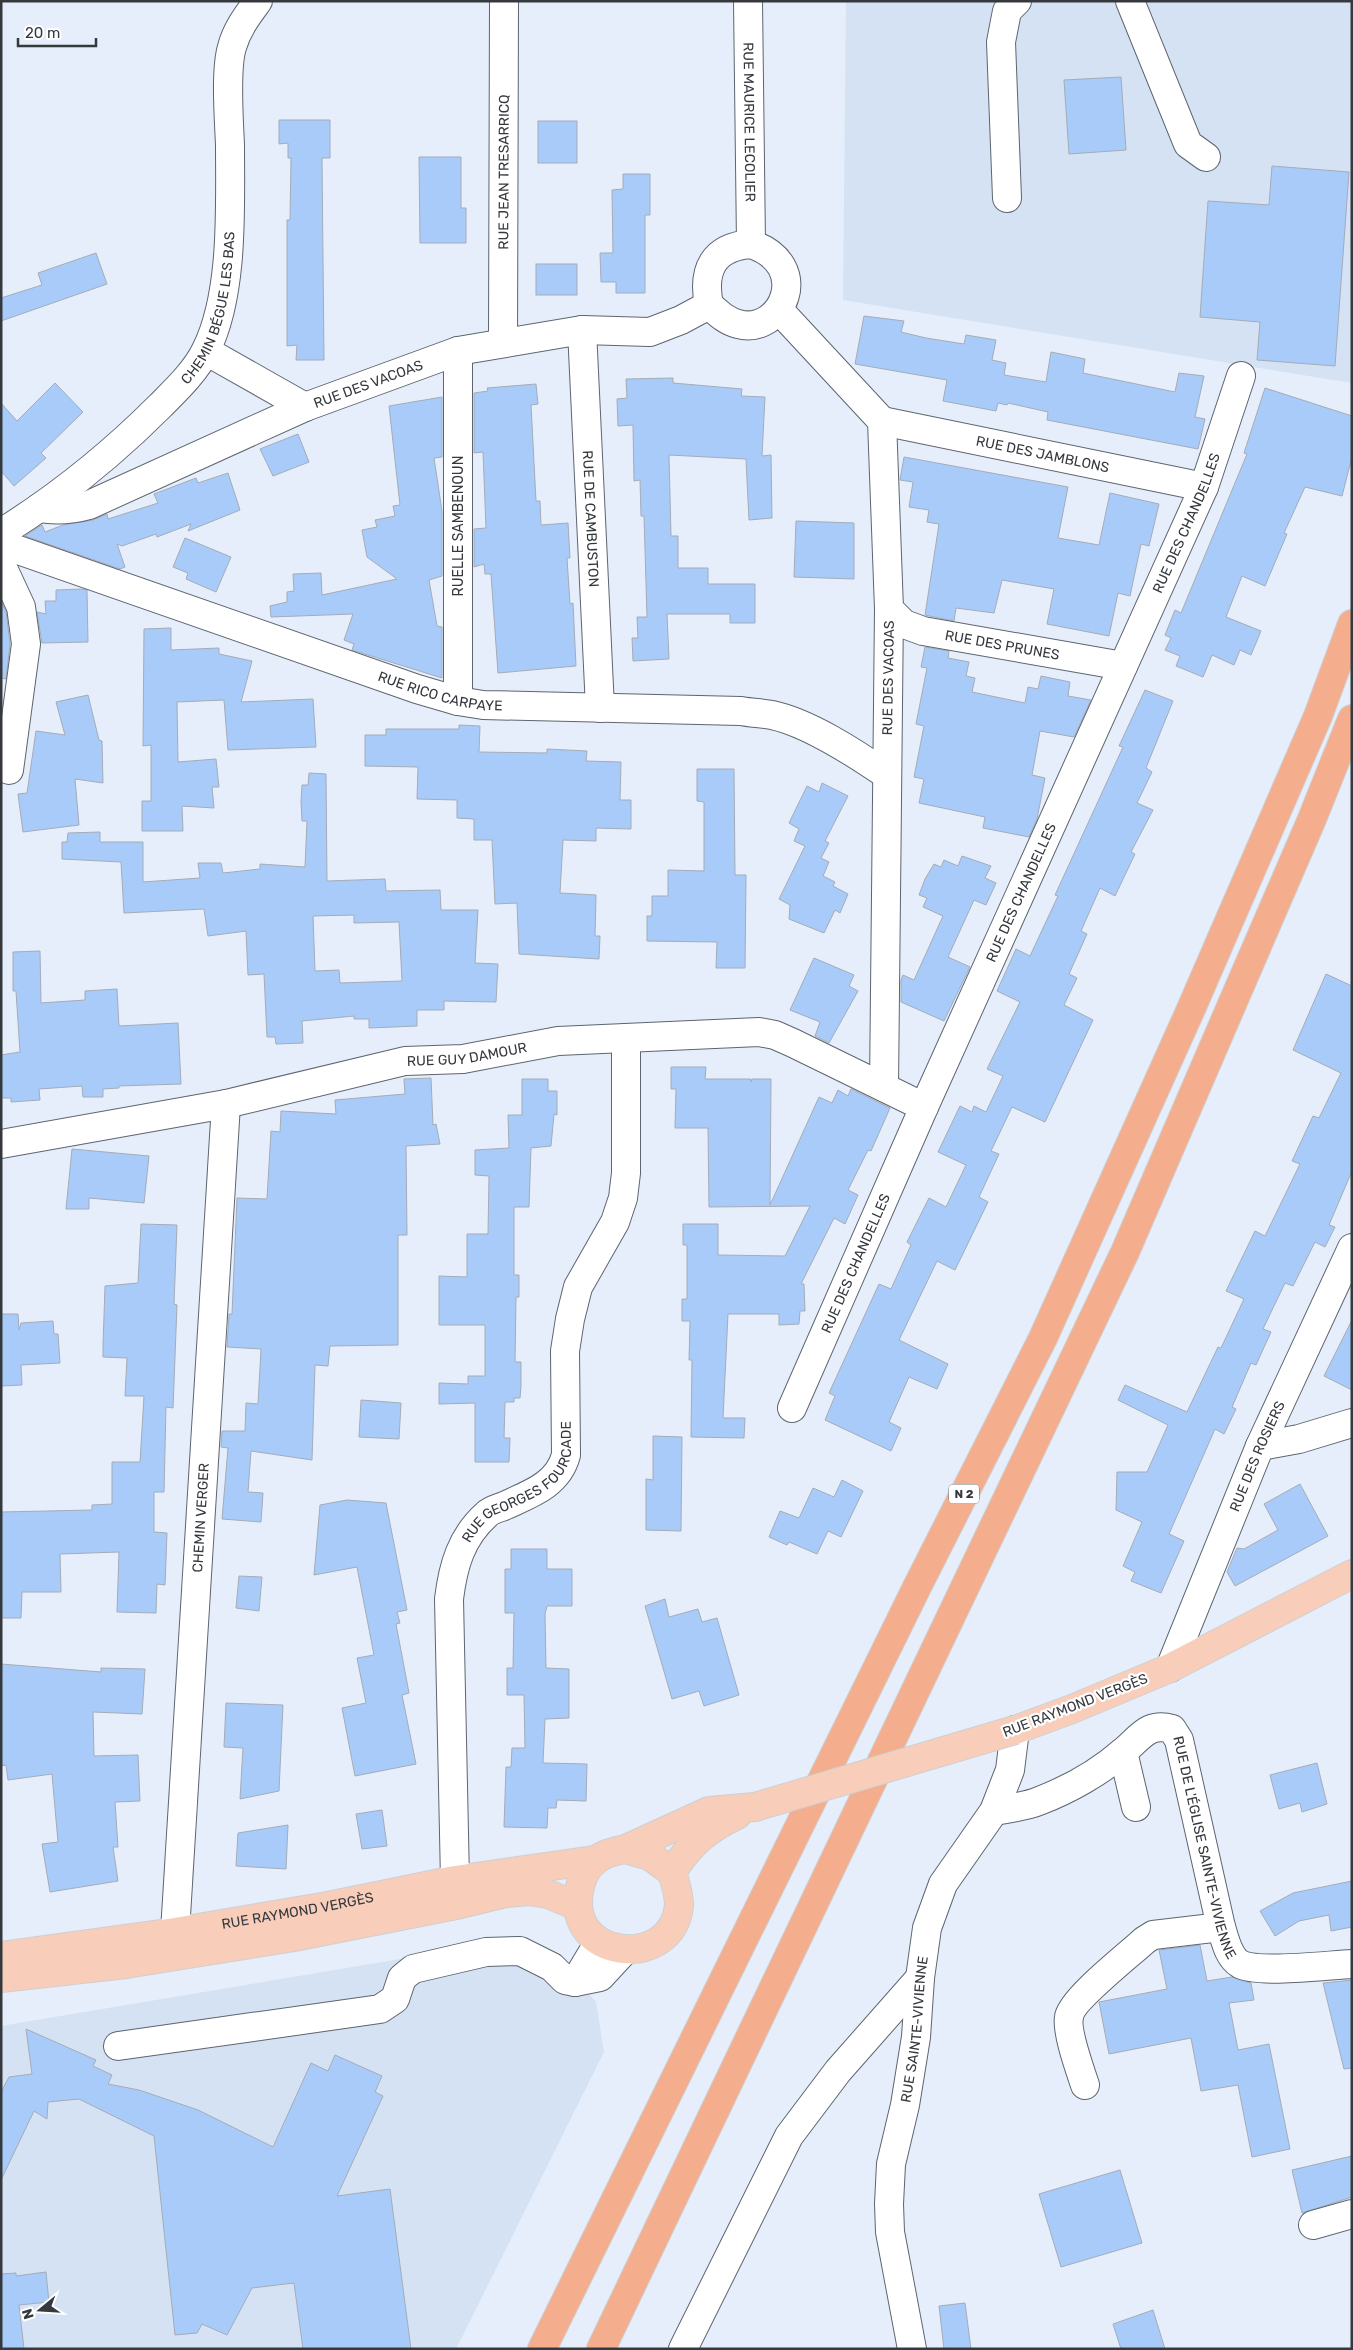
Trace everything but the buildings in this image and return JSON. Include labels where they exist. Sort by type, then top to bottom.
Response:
[{"type":"highway","name":"N 2","points":[[542,2349],[917,1588],[1043,1338],[1191,1009],[1318,716],[1352,624]]},
{"type":"highway","points":[[601,2349],[1125,1252],[1312,819],[1352,719]]},
{"type":"highway","points":[[1312,819],[1352,770]]},
{"type":"main road","name":"RUE RAYMOND VERGÈS","points":[[672,1872],[688,1848],[705,1833],[755,1807],[1015,1730],[1072,1709],[1170,1668],[1352,1574]]},
{"type":"main road","name":"RUE RAYMOND VERGÈS","points":[[626,1849],[709,1811],[755,1807]]},
{"type":"main road","points":[[626,1849],[650,1856],[672,1872],[679,1906],[672,1927],[660,1940],[642,1949],[625,1950],[599,1942],[589,1935],[577,1906],[577,1894],[582,1878],[594,1860],[611,1851],[626,1849]]},
{"type":"main road","name":"RUE RAYMOND VERGÈS","points":[[1,1978],[188,1954],[294,1937],[458,1892],[594,1860]]},
{"type":"main road","name":"RUE RAYMOND VERGÈS","points":[[1,1956],[175,1932],[328,1906],[458,1892],[529,1892],[548,1894],[577,1906]]},
{"type":"street","name":"CHEMIN BÉGUE LES BAS","points":[[1,533],[39,508],[123,443],[170,396],[206,351],[218,319],[230,222],[229,81],[231,48],[241,24],[258,1]]},
{"type":"street","name":"RUE JEAN TRESARRICQ","points":[[503,342],[504,1]]},
{"type":"street","name":"RUE MAURICE LECOLIER","points":[[748,1],[751,244]]},
{"type":"street","points":[[1007,198],[1001,42],[1007,12],[1017,1]]},
{"type":"street","points":[[1130,1],[1188,144],[1206,157]]},
{"type":"street","points":[[751,244],[767,249],[780,261],[786,277],[786,294],[779,310],[768,319],[754,325],[739,325],[726,320],[709,305],[706,279],[711,265],[721,252],[735,245],[751,244]]},
{"type":"street","name":"RUE DES VACOAS","points":[[39,508],[71,510],[89,505],[304,407],[458,352],[503,342],[582,330],[650,332],[681,320],[709,305]]},
{"type":"street","points":[[779,310],[882,421]]},
{"type":"street","name":"RUE DE CAMBUSTON","points":[[582,330],[600,708]]},
{"type":"street","points":[[206,351],[304,407]]},
{"type":"street","name":"RUELLE SAMBENOUN","points":[[458,352],[458,701]]},
{"type":"street","name":"RUE DES CHANDELLES","points":[[792,1408],[924,1107],[1204,487],[1241,376]]},
{"type":"street","name":"RUE DES VACOAS","points":[[882,421],[889,609],[884,1087]]},
{"type":"street","name":"RUE DES JAMBLONS","points":[[882,421],[1204,487]]},
{"type":"street","name":"RUE RICO CARPAYE","points":[[1,544],[417,689],[458,701],[483,705],[741,712],[773,715],[803,727],[849,750],[887,775]]},
{"type":"street","points":[[1,564],[21,607],[26,626],[26,644],[9,770]]},
{"type":"street","name":"RUE DES PRUNES","points":[[889,609],[904,624],[923,631],[1123,666]]},
{"type":"street","name":"RUE GUY DAMOUR","points":[[1,1144],[226,1104],[405,1061],[463,1059],[558,1041],[759,1032],[775,1035],[924,1107]]},
{"type":"street","name":"RUE GEORGES FOURCADE","points":[[458,1892],[449,1599],[453,1571],[461,1547],[488,1512],[541,1489],[556,1476],[563,1466],[566,1455],[565,1352],[570,1319],[578,1287],[615,1222],[623,1198],[626,1172],[626,1038]]},
{"type":"street","name":"CHEMIN VERGER","points":[[175,1932],[226,1104]]},
{"type":"street","name":"RUE DES ROSIERS","points":[[1170,1668],[1260,1446],[1352,1248]]},
{"type":"street","points":[[1260,1446],[1299,1439],[1352,1423]]},
{"type":"street","name":"RUE DE L'ÉGLISE SAINTE-VIVIENNE","points":[[994,1811],[1037,1802],[1078,1783],[1123,1752],[1149,1728],[1161,1726],[1172,1729],[1179,1740],[1221,1927],[1230,1954],[1240,1964],[1264,1968],[1352,1964]]},
{"type":"street","name":"RUE SAINTE-VIVIENNE","points":[[912,2349],[890,2232],[889,2204],[891,2164],[916,2037],[920,1978],[927,1928],[943,1884],[994,1811],[1010,1770],[1015,1730]]},
{"type":"street","points":[[1123,1752],[1136,1807]]},
{"type":"street","points":[[1085,2085],[1068,2016],[1078,2001],[1153,1935],[1221,1927]]},
{"type":"street","points":[[575,1982],[599,1942]]},
{"type":"street","points":[[118,2046],[380,2009],[396,1998],[402,1978],[413,1968],[486,1952],[520,1951],[552,1967],[565,1980],[575,1982],[600,1977],[625,1950]]},
{"type":"street","points":[[683,2349],[789,2136],[838,2071],[920,1978]]},
{"type":"street","points":[[1313,2224],[1352,2214]]},
{"type":"shaded area","points":[[846,1],[1352,1],[1352,383],[843,300]]},
{"type":"shaded area","points":[[478,1946],[559,1960],[596,2002],[604,2052],[456,2349],[1,2349],[1,2026]]}]
